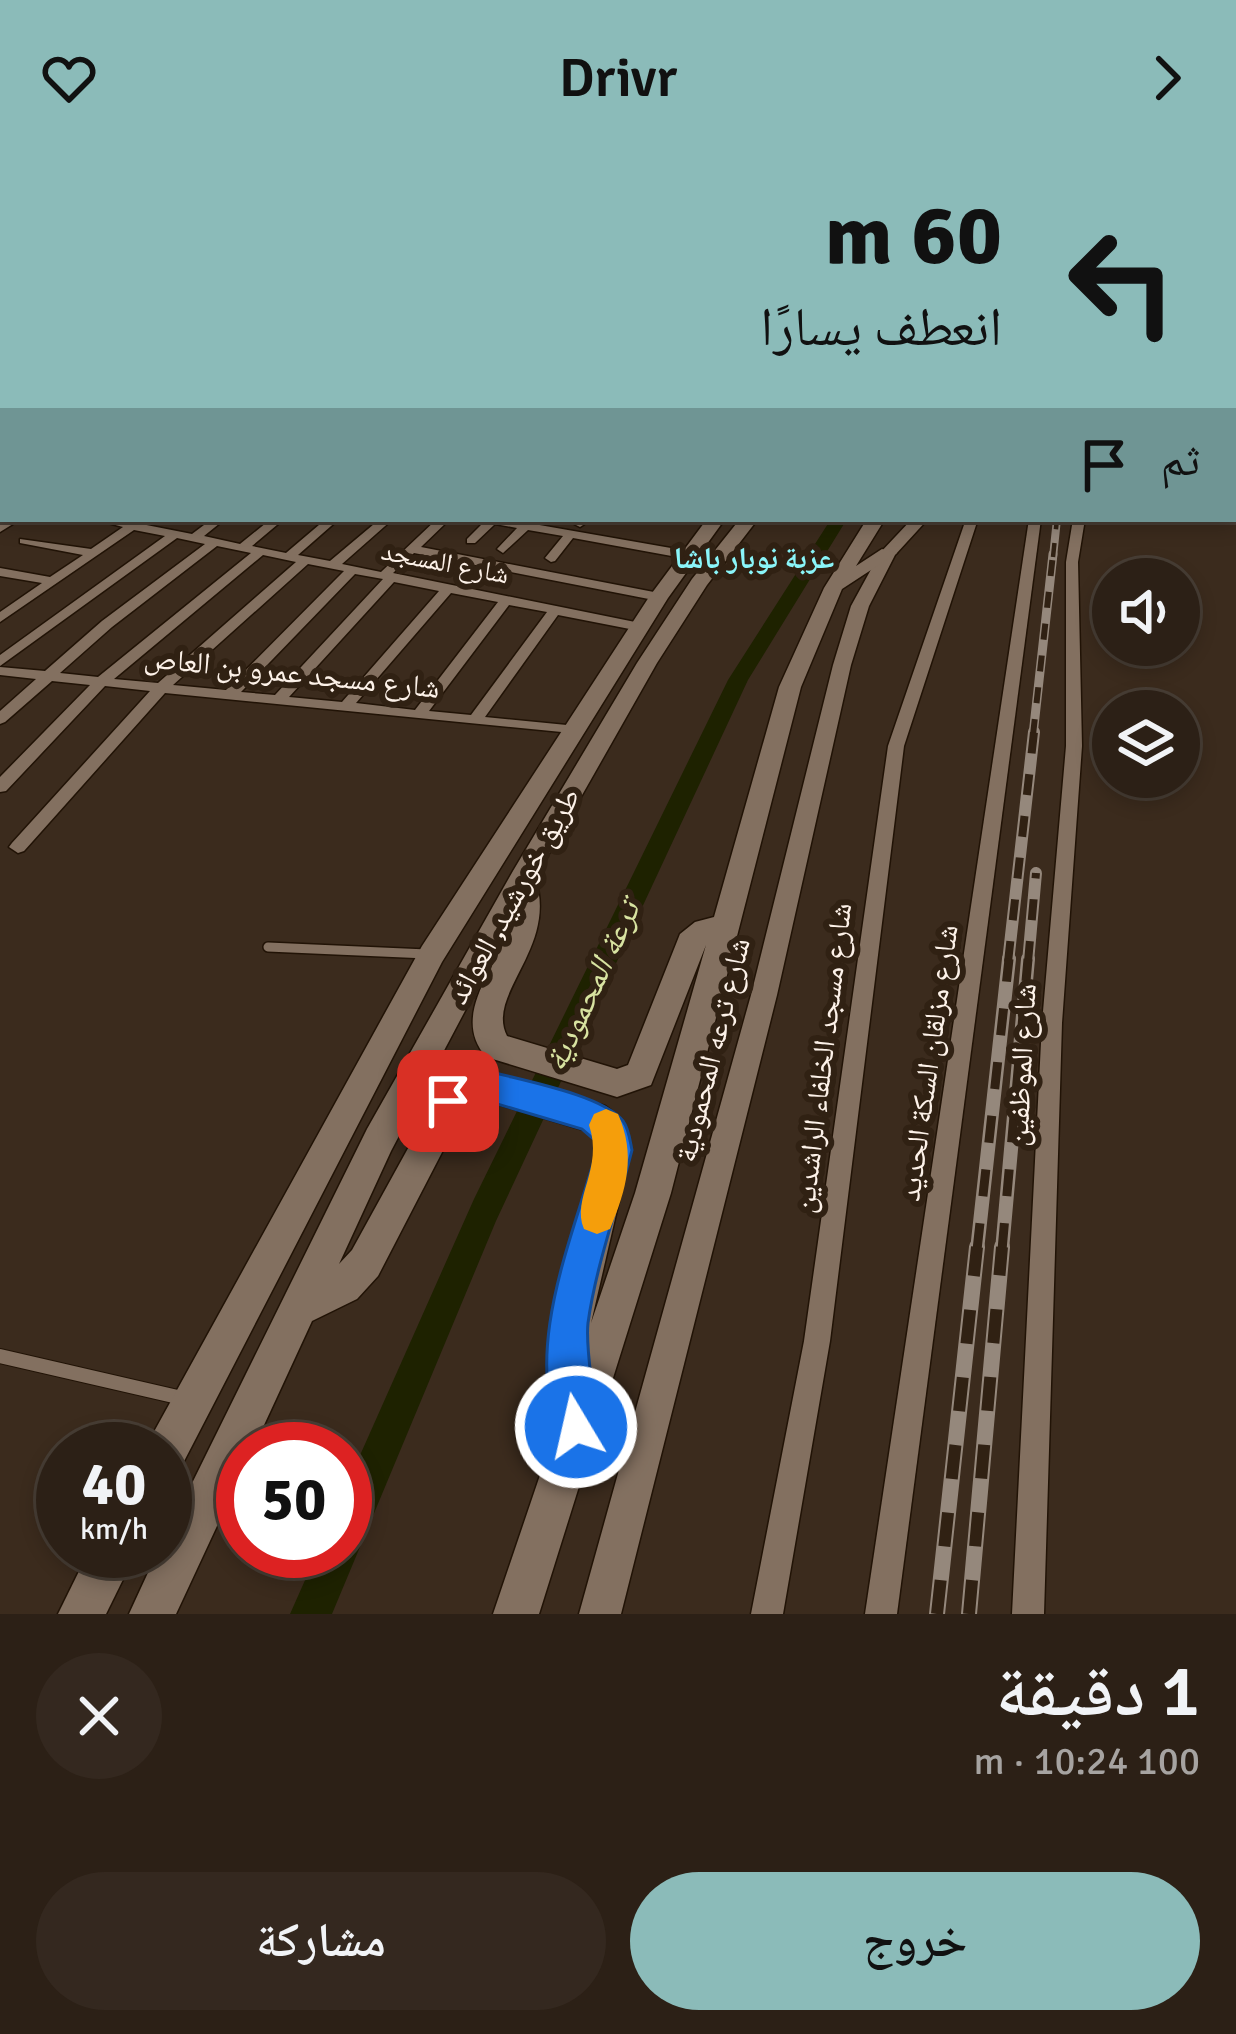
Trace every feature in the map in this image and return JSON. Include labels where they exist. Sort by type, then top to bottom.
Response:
[{"type":"main road","name":"طريق خورشيد, العوائد","points":[[182,1422],[432,954],[659,597],[702,547],[743,522]]},
{"type":"main road","points":[[516,1614],[653,1192],[790,687],[833,588],[874,522]]},
{"type":"main road","name":"طريق خورشيد, العوائد","points":[[152,1614],[379,1139],[702,547]]},
{"type":"main road","points":[[833,588],[888,553]]},
{"type":"main road","points":[[522,878],[530,917],[485,1024],[488,1037],[497,1047],[617,1083],[640,1075],[690,942],[705,930],[727,924]]},
{"type":"main road","points":[[302,1306],[331,1294],[355,1275],[373,1251],[448,1101],[464,1089],[484,1085],[592,1117],[607,1126],[614,1150],[569,1322],[567,1378],[576,1427]]},
{"type":"main road","points":[[81,1614],[100,1578]]},
{"type":"street","name":"شارع المسجد","points":[[113,522],[640,627]]},
{"type":"street","points":[[147,529],[157,522]]},
{"type":"street","points":[[194,538],[215,522]]},
{"type":"street","points":[[242,548],[274,522]]},
{"type":"street","points":[[288,557],[329,522]]},
{"type":"street","points":[[333,565],[383,522]]},
{"type":"street","points":[[279,698],[441,522]]},
{"type":"street","points":[[471,542],[487,522]]},
{"type":"street","points":[[499,522],[569,536],[702,547]]},
{"type":"street","name":"شارع ترعه المحمودية","points":[[600,1614],[764,995],[842,665],[860,606],[888,553],[917,522]]},
{"type":"street","name":"شارع مسجد الخلفاء الراشدين","points":[[766,1614],[818,1341],[896,746],[971,522]]},
{"type":"street","name":"شارع مزلقان السكة الحديد","points":[[880,1614],[1035,522]]},
{"type":"street","name":"شارع الموظفين","points":[[1028,1614],[1052,1024],[1074,746],[1072,562],[1079,522]]},
{"type":"street","points":[[3,613],[132,526]]},
{"type":"street","points":[[503,549],[524,527]]},
{"type":"street","points":[[0,666],[175,534]]},
{"type":"street","points":[[551,558],[569,536]]},
{"type":"street","points":[[24,541],[93,553]]},
{"type":"street","points":[[0,718],[45,676],[215,542]]},
{"type":"street","points":[[412,549],[659,597]]},
{"type":"street","points":[[0,787],[6,772],[100,682],[261,551]]},
{"type":"street","points":[[420,582],[446,556]]},
{"type":"street","points":[[18,848],[162,687],[306,560]]},
{"type":"street","points":[[468,592],[491,565]]},
{"type":"street","points":[[231,693],[353,569]]},
{"type":"street","points":[[0,572],[51,581]]},
{"type":"street","points":[[346,706],[448,588]]},
{"type":"street","points":[[420,713],[506,600]]},
{"type":"street","points":[[476,719],[555,610]]},
{"type":"street","name":"شارع مسجد عمرو بن العاص","points":[[0,666],[45,676],[578,731]]},
{"type":"lane","points":[[268,947],[432,954]]},
{"type":"lane","points":[[0,1356],[193,1401]]},
{"type":"waterway","name":"ترعة المحمودية","points":[[372,1472],[485,1210],[738,680],[837,522]]},
{"type":"waterway","name":"ترعة المحمودية","points":[[311,1614],[326,1578]]},
{"type":"railway","points":[[1053,557],[1057,522]]},
{"type":"railway","points":[[1033,735],[1053,554]]},
{"type":"railway","points":[[1008,962],[1034,732]]},
{"type":"railway","points":[[1028,962],[1036,873]]},
{"type":"railway","points":[[977,1250],[1009,959]]},
{"type":"railway","points":[[1002,1250],[1028,959]]},
{"type":"railway","points":[[937,1614],[977,1247]]},
{"type":"railway","points":[[969,1614],[1002,1247]]},
{"type":"slow traffic","points":[[597,1216],[615,1141],[606,1125]]},
{"type":"district","name":"عزبة نوبار باشا","points":[[754,558]]},
{"type":"route","points":[[448,1101],[464,1089],[484,1085],[592,1117],[607,1126],[615,1141],[569,1322],[567,1378],[576,1427]]}]
